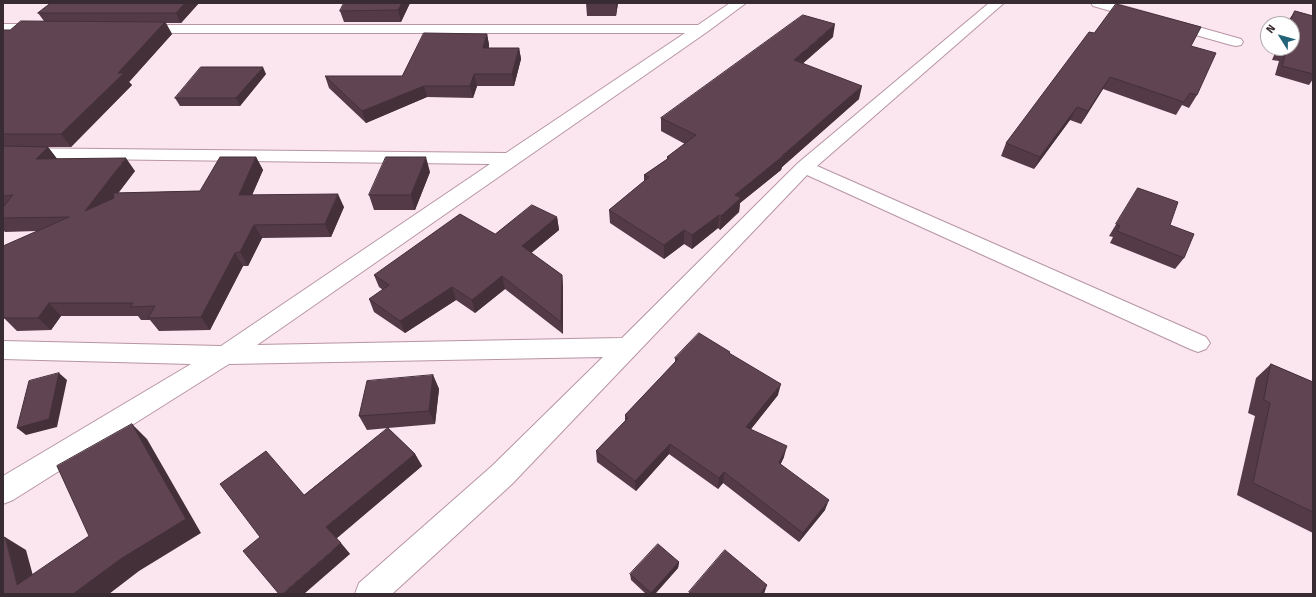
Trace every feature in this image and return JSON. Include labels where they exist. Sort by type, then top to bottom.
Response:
[{"type":"street","points":[[3,491],[224,355],[739,3]]},
{"type":"street","points":[[370,594],[502,476],[804,167],[997,3]]},
{"type":"street","points":[[1098,3],[1236,42]]},
{"type":"street","points":[[3,28],[59,28]]},
{"type":"street","points":[[122,28],[702,29]]},
{"type":"street","points":[[3,153],[511,159]]},
{"type":"street","points":[[804,167],[1198,343]]},
{"type":"street","points":[[3,350],[224,355],[627,347]]},
{"type":"building","points":[[51,3],[185,3],[176,13],[38,13]]},
{"type":"building","points":[[344,3],[402,3],[398,10],[340,11]]},
{"type":"building","points":[[1116,4],[1201,27],[1191,46],[1216,53],[1197,95],[1190,93],[1184,102],[1110,77],[1088,111],[1077,107],[1040,157],[1006,143],[1089,32],[1094,33]]},
{"type":"building","points":[[1295,11],[1313,16],[1313,74],[1282,66],[1285,56],[1300,56],[1300,16],[1293,16]]},
{"type":"building","points":[[803,15],[835,24],[794,60],[862,86],[783,156],[735,195],[741,198],[721,216],[719,215],[692,235],[684,230],[664,245],[609,210],[649,177],[644,175],[669,158],[667,157],[696,135],[661,118]]},
{"type":"building","points":[[21,21],[165,22],[118,73],[124,73],[61,134],[3,134],[3,30],[10,30]]},
{"type":"building","points":[[424,33],[487,34],[483,48],[519,48],[512,74],[474,74],[470,86],[424,86],[362,111],[325,76],[402,76]]},
{"type":"building","points":[[201,67],[263,67],[236,98],[175,98]]},
{"type":"building","points":[[3,146],[48,147],[36,159],[126,158],[85,211],[114,198],[113,193],[200,191],[220,157],[256,157],[239,195],[338,194],[325,224],[254,225],[240,252],[235,253],[201,317],[148,318],[155,306],[130,307],[133,303],[49,303],[38,318],[4,318],[3,246],[69,217],[3,218],[3,207],[13,195],[3,196]]},
{"type":"building","points":[[386,157],[426,157],[411,195],[369,195]]},
{"type":"building","points":[[1138,188],[1178,202],[1170,225],[1194,234],[1184,258],[1117,231],[1120,226],[1116,224]]},
{"type":"building","points":[[532,205],[557,217],[522,246],[562,275],[561,322],[502,276],[472,300],[452,287],[400,321],[369,299],[389,285],[374,275],[460,214],[495,234]]},
{"type":"building","points":[[699,333],[781,384],[746,427],[787,446],[779,463],[829,500],[803,533],[724,472],[719,478],[670,444],[635,481],[596,451],[628,418],[625,415],[678,359],[675,358]]},
{"type":"building","points":[[1271,364],[1313,382],[1313,512],[1253,483],[1270,403],[1264,400]]},
{"type":"building","points":[[59,373],[49,419],[17,428],[29,381]]},
{"type":"building","points":[[433,375],[429,411],[359,416],[367,381]]},
{"type":"building","points":[[132,424],[186,519],[122,558],[73,594],[3,594],[3,538],[5,537],[17,585],[89,536],[57,466]]},
{"type":"building","points":[[388,428],[415,454],[326,527],[341,543],[282,594],[279,594],[243,551],[260,537],[220,484],[266,451],[304,495]]},
{"type":"building","points":[[658,544],[679,562],[651,593],[630,574]]},
{"type":"building","points":[[725,550],[767,585],[760,594],[692,594],[689,592]]}]
